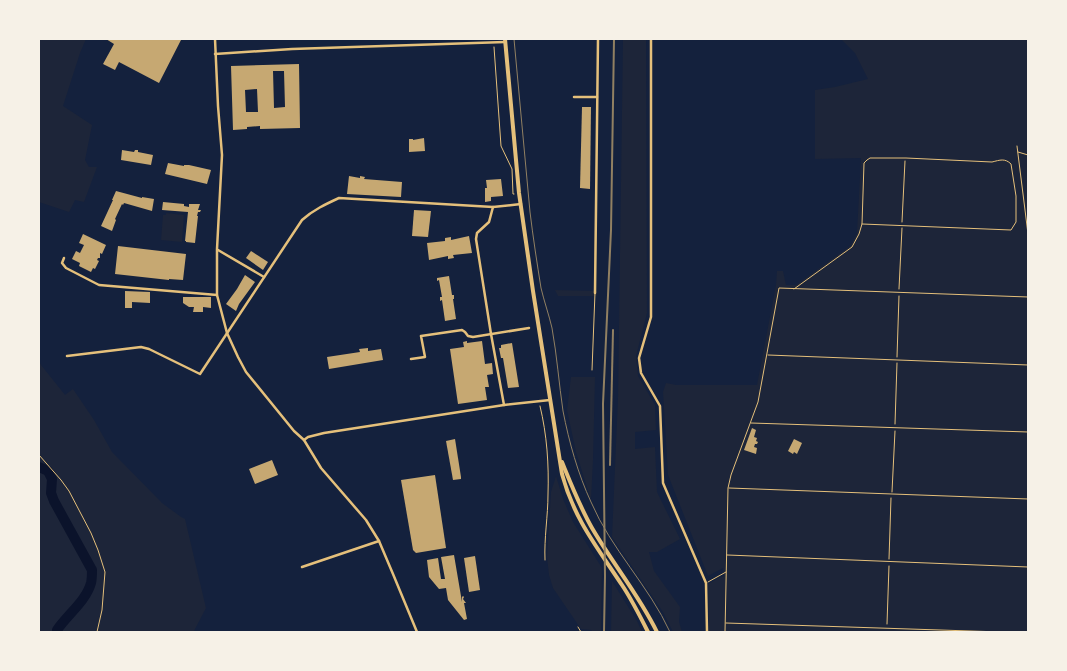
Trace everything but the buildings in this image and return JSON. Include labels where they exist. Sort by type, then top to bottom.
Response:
[{"type":"main road","points":[[505,40],[519,193],[562,474],[569,498],[581,524],[623,586],[648,632]]},
{"type":"main road","points":[[560,458],[590,525],[645,609],[657,632]]},
{"type":"street","points":[[215,39],[222,150],[217,295],[227,333],[246,372],[294,431],[304,440],[321,468],[366,520],[394,574],[417,632]]},
{"type":"street","points":[[595,293],[598,39]]},
{"type":"street","points":[[651,39],[651,317],[639,358],[641,373],[660,406],[663,483],[706,583],[707,632]]},
{"type":"street","points":[[215,54],[505,40]]},
{"type":"street","points":[[574,97],[597,97]]},
{"type":"street","points":[[67,356],[141,347],[149,349],[200,374],[302,220],[321,206],[339,198],[493,207],[521,204]]},
{"type":"street","points":[[493,207],[489,222],[477,233],[476,239],[504,404]]},
{"type":"street","points":[[218,249],[264,277]]},
{"type":"street","points":[[64,258],[62,263],[66,268],[99,285],[217,295]]},
{"type":"street","points":[[411,359],[425,357],[421,336],[462,330],[468,336],[473,337],[529,328]]},
{"type":"street","points":[[304,440],[308,437],[324,433],[504,404],[550,400]]},
{"type":"street","points":[[302,567],[378,541]]},
{"type":"lane","points":[[793,289],[852,247],[862,224],[864,163],[866,160],[870,158],[906,158],[992,162],[1004,159],[1008,160],[1011,164],[1016,196],[1016,222],[1011,230],[862,224]]},
{"type":"lane","points":[[725,632],[728,488],[758,402],[778,288],[1028,297]]},
{"type":"lane","points":[[592,370],[595,293]]},
{"type":"lane","points":[[767,355],[1028,364]]},
{"type":"lane","points":[[750,422],[1028,432]]},
{"type":"lane","points":[[728,488],[1028,499]]},
{"type":"lane","points":[[726,555],[1028,566]]},
{"type":"lane","points":[[706,583],[726,572]]},
{"type":"lane","points":[[726,623],[1001,632]]},
{"type":"path","points":[[494,42],[501,146],[512,168],[513,194],[519,193]]},
{"type":"path","points":[[1017,146],[1028,234]]},
{"type":"path","points":[[1018,152],[1028,155]]},
{"type":"path","points":[[887,628],[899,293],[906,158]]},
{"type":"path","points":[[539,401],[546,436],[548,471],[545,560]]},
{"type":"path","points":[[39,455],[69,491],[98,550],[105,572],[102,610],[97,632]]},
{"type":"path","points":[[578,627],[581,632]]},
{"type":"shaded area","points":[[39,39],[86,39],[63,106],[92,125],[85,160],[89,167],[97,167],[84,202],[75,200],[69,212],[39,202]]},
{"type":"shaded area","points":[[623,39],[646,39],[647,313],[636,356],[638,376],[655,405],[656,430],[635,432],[635,449],[655,447],[657,492],[680,539],[657,552],[649,552],[654,571],[680,607],[679,622],[682,632],[673,632],[663,612],[612,537],[618,398]]},
{"type":"shaded area","points":[[841,39],[1028,39],[1028,632],[709,632],[708,584],[722,576],[724,577],[723,568],[708,576],[668,475],[663,392],[666,383],[676,385],[757,385],[777,271],[783,271],[786,285],[796,285],[850,246],[857,233],[861,158],[815,159],[815,90],[868,79],[855,53]]},
{"type":"shaded area","points":[[166,213],[184,215],[182,242],[161,240],[163,215],[166,215]]},
{"type":"shaded area","points":[[555,290],[597,291],[597,296],[558,296]]},
{"type":"shaded area","points":[[39,361],[65,395],[73,389],[94,420],[112,452],[162,503],[185,519],[206,608],[194,632],[39,632]]},
{"type":"shaded area","points":[[571,377],[595,377],[591,500],[576,452],[567,410]]},
{"type":"shaded area","points":[[556,476],[573,522],[602,568],[601,632],[581,629],[553,588],[549,575],[547,557],[551,492]]},
{"type":"shaded area","points":[[612,581],[637,621],[642,632],[611,632]]},
{"type":"waterway","points":[[39,467],[48,471],[52,479],[51,493],[54,501],[92,570],[89,590],[61,624],[57,630],[58,632]]},
{"type":"tram line","points":[[514,39],[530,212],[541,288],[552,328],[563,411],[571,446],[582,480],[599,519],[619,552],[652,599],[670,632]]},
{"type":"railway","points":[[604,632],[603,404],[611,230],[614,39]]},
{"type":"railway","points":[[610,465],[613,330]]}]
